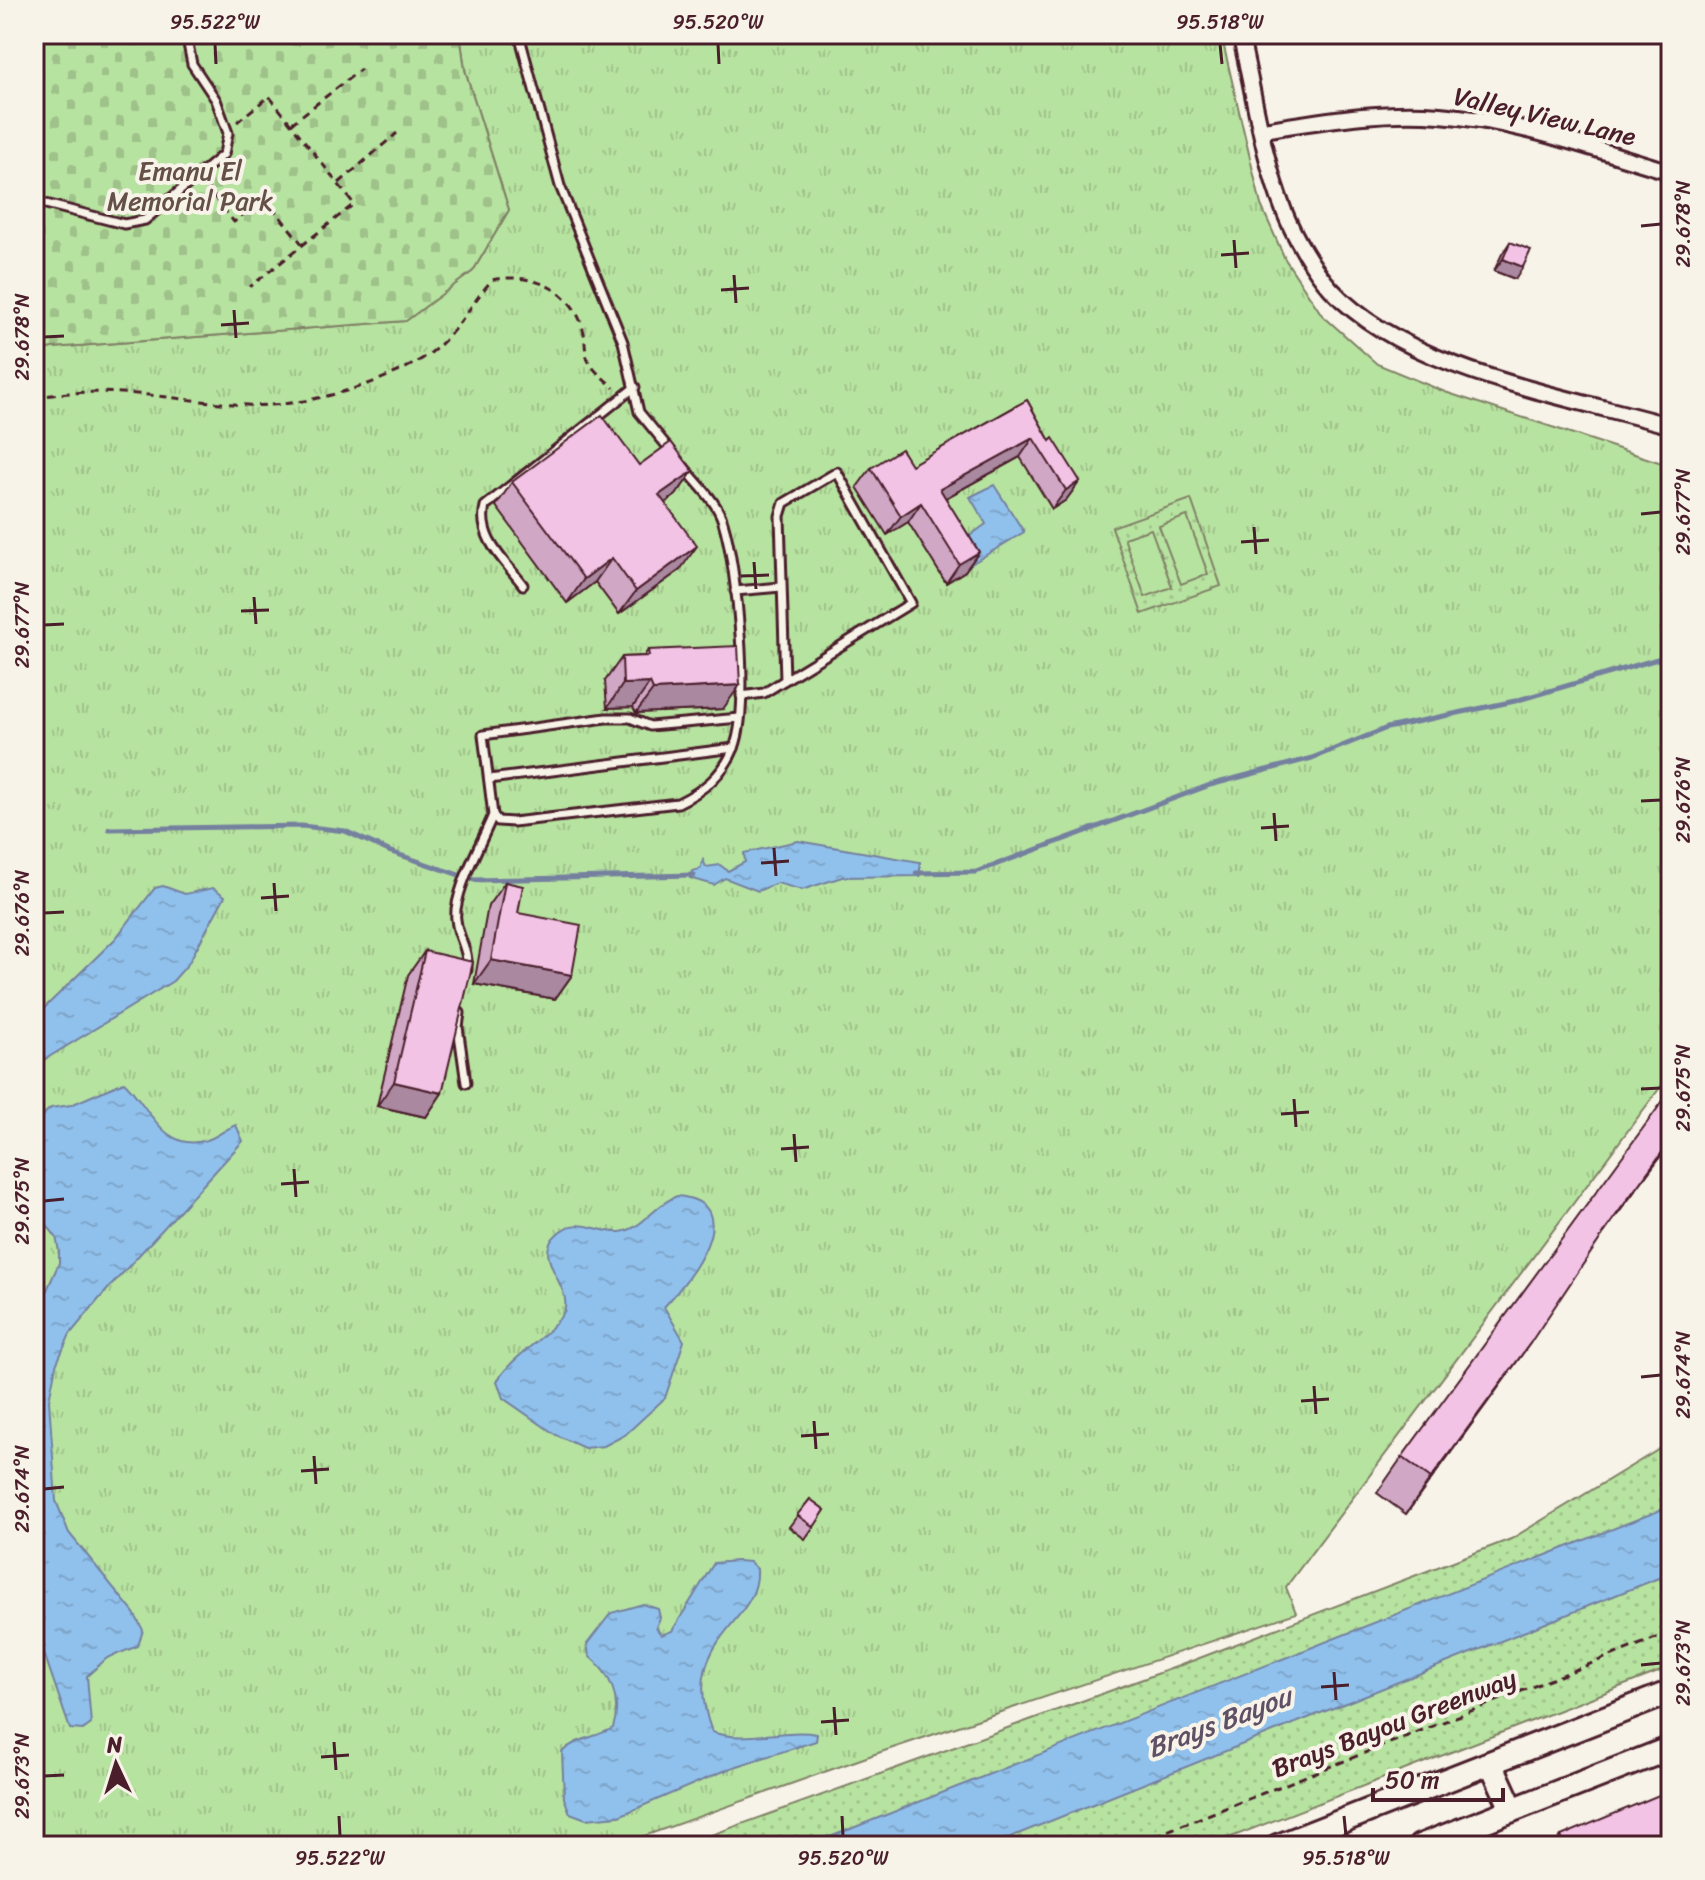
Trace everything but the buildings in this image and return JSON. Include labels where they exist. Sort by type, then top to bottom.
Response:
[{"type":"main road","points":[[1278,1846],[1671,1692]]},
{"type":"main road","points":[[1420,1846],[1671,1748]]},
{"type":"main road","points":[[1491,1763],[1512,1809]]},
{"type":"street","points":[[1240,34],[1284,211],[1331,289],[1358,311],[1416,349],[1456,365],[1671,426]]},
{"type":"street","name":"Valley View Lane","points":[[1263,130],[1382,115],[1440,115],[1521,129],[1671,172]]},
{"type":"lane","points":[[35,197],[124,224],[145,220],[224,154],[227,130],[216,100],[192,64],[186,34]]},
{"type":"lane","points":[[493,815],[498,821],[513,822],[678,803],[701,793],[719,774],[734,748],[741,696],[735,591],[723,520],[713,503],[639,412],[623,342],[560,186],[519,34]]},
{"type":"lane","points":[[523,585],[484,534],[481,520],[485,506],[635,387]]},
{"type":"lane","points":[[741,696],[764,693],[911,603],[837,472],[784,503],[778,533],[785,680]]},
{"type":"lane","points":[[735,591],[781,587]]},
{"type":"lane","points":[[465,984],[469,955],[458,935],[456,909],[493,815],[483,735],[606,718],[630,718],[650,726],[740,718]]},
{"type":"lane","points":[[489,779],[734,748]]},
{"type":"lane","points":[[463,998],[458,1027],[466,1083]]},
{"type":"path","points":[[291,124],[361,69]]},
{"type":"path","points":[[227,130],[269,96],[354,204],[250,287]]},
{"type":"path","points":[[338,184],[397,133]]},
{"type":"path","points":[[197,176],[234,222],[264,197],[303,245]]},
{"type":"path","points":[[34,398],[62,392],[132,391],[251,406],[323,395],[400,371],[429,354],[453,332],[492,280],[506,277],[537,282],[564,296],[583,327],[588,360],[623,397]]},
{"type":"path","name":"Brays Bayou Greenway","points":[[1129,1846],[1671,1632]]},
{"type":"green space","name":"Emanu El Memorial Park","points":[[34,34],[460,34],[465,70],[509,210],[473,271],[406,321],[52,348],[34,352]]},
{"type":"green space","points":[[460,34],[1221,34],[1261,205],[1285,259],[1322,315],[1377,364],[1445,392],[1671,466],[1671,1073],[1286,1587],[1296,1613],[875,1754],[616,1846],[34,1846],[34,352],[52,348],[405,321],[473,271],[509,210],[465,70]]},
{"type":"green space","points":[[1191,499],[1221,586],[1142,614],[1112,527]]},
{"type":"green space","points":[[1187,516],[1208,574],[1181,584],[1159,526]]},
{"type":"green space","points":[[1151,529],[1172,587],[1145,597],[1124,538]]},
{"type":"green space","points":[[1671,1442],[1671,1667],[1208,1846],[681,1846],[1176,1667],[1511,1539]]},
{"type":"water","points":[[994,485],[1024,532],[971,564],[960,543],[986,524],[970,497]]},
{"type":"water","points":[[798,841],[920,862],[920,876],[842,877],[802,890],[777,883],[758,891],[725,878],[714,885],[690,878],[692,871],[700,869],[703,860],[706,867],[720,865],[728,871],[745,862],[744,853]]},
{"type":"water","points":[[163,886],[185,894],[213,888],[225,896],[188,964],[173,981],[34,1066],[34,1018],[115,939],[155,888]]},
{"type":"water","points":[[124,1082],[158,1125],[179,1140],[207,1140],[236,1125],[243,1141],[99,1299],[70,1334],[56,1365],[49,1400],[56,1501],[69,1533],[134,1613],[143,1630],[138,1646],[107,1658],[87,1676],[91,1724],[83,1730],[70,1729],[34,1624],[34,1319],[59,1263],[59,1251],[56,1237],[34,1208],[34,1122],[51,1108],[71,1105]]},
{"type":"water","points":[[677,1196],[698,1202],[709,1213],[712,1227],[698,1262],[664,1307],[684,1341],[665,1398],[625,1435],[604,1446],[584,1448],[556,1435],[503,1398],[497,1381],[562,1315],[564,1295],[548,1254],[549,1244],[556,1235],[564,1229],[580,1225],[612,1232],[628,1230]]},
{"type":"water","name":"Brays Bayou","points":[[1671,1506],[1671,1573],[988,1846],[807,1846]]},
{"type":"water","points":[[750,1562],[757,1569],[755,1588],[747,1605],[711,1653],[704,1674],[704,1700],[712,1732],[738,1737],[817,1734],[816,1741],[731,1768],[619,1816],[586,1819],[570,1813],[564,1798],[562,1752],[573,1744],[613,1728],[615,1718],[613,1688],[589,1656],[587,1644],[611,1613],[643,1604],[658,1609],[660,1618],[656,1627],[661,1635],[672,1631],[714,1563]]},
{"type":"waterway","points":[[916,873],[976,872],[1210,785],[1312,758],[1387,728],[1515,701],[1671,655]]},
{"type":"waterway","points":[[109,829],[302,826],[345,831],[391,852],[474,880],[694,875]]}]
